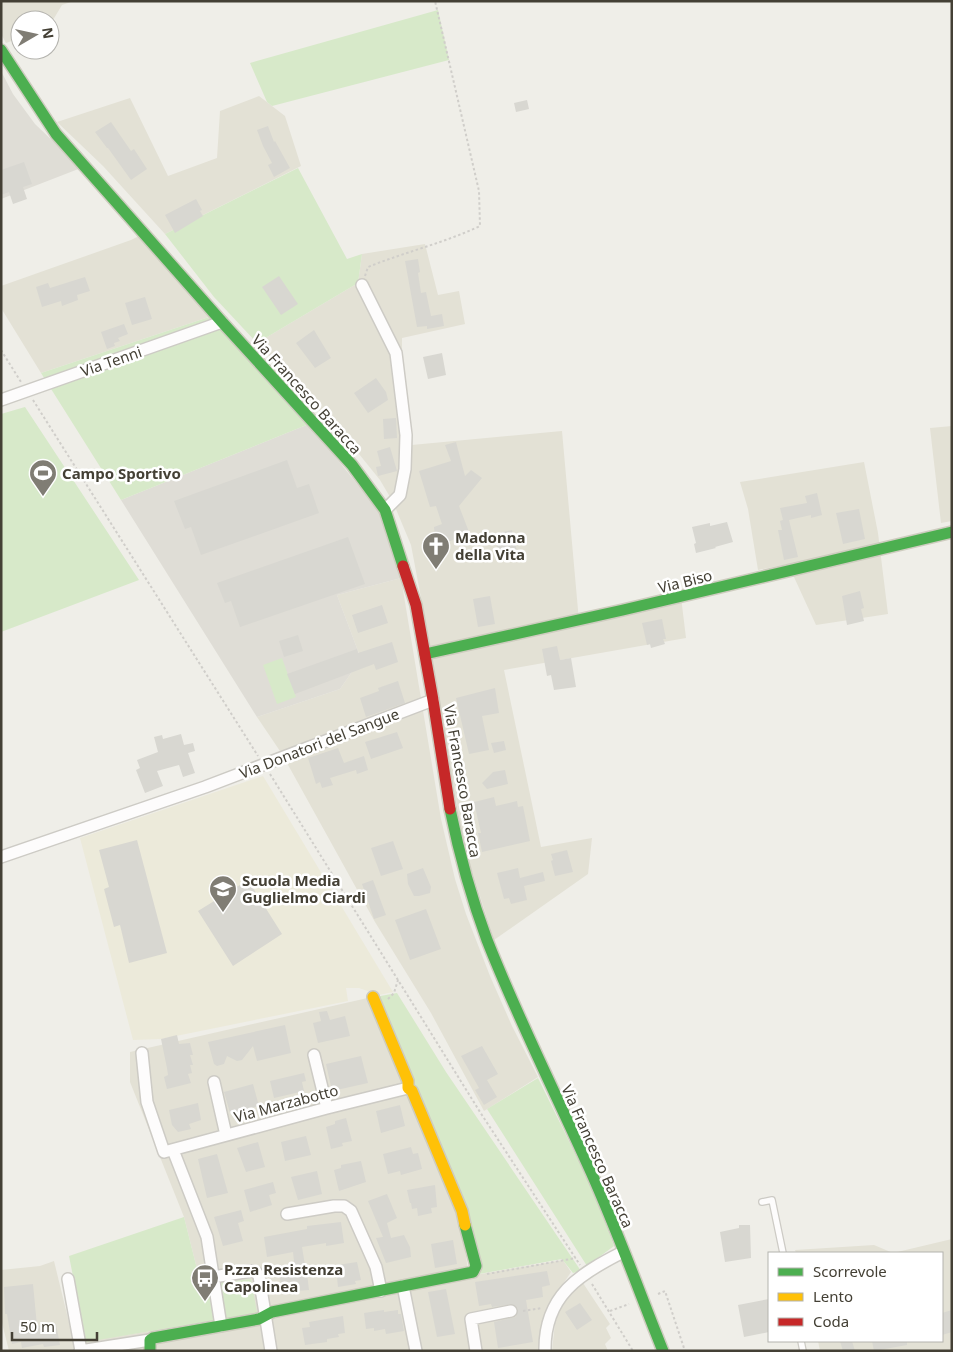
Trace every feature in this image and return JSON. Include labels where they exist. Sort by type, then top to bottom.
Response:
[{"type":"street","name":"Via Francesco Baracca","points":[[1,50],[56,134],[352,466],[385,510],[416,605],[449,806],[472,896],[511,998],[592,1174],[663,1351]]},
{"type":"street","points":[[362,285],[396,353],[406,435],[405,469],[400,495],[385,510]]},
{"type":"street","name":"Via Tenni","points":[[1,400],[222,322]]},
{"type":"street","name":"Via Biso","points":[[425,654],[592,619],[952,532]]},
{"type":"street","name":"Via Donatori del Sangue","points":[[1,857],[205,787],[433,700]]},
{"type":"street","points":[[68,1279],[81,1351],[150,1345],[154,1338],[259,1319],[272,1312],[473,1272],[476,1266],[462,1211],[412,1091],[408,1088],[408,1081],[373,997]]},
{"type":"street","points":[[142,1052],[148,1102],[164,1152],[173,1150],[207,1237],[221,1326]]},
{"type":"street","points":[[314,1055],[327,1108]]},
{"type":"street","points":[[214,1082],[226,1135]]},
{"type":"street","name":"Via Marzabotto","points":[[173,1150],[408,1088]]},
{"type":"street","points":[[287,1214],[334,1206],[344,1206],[351,1211],[376,1266],[381,1291]]},
{"type":"street","points":[[545,1351],[549,1315],[563,1293],[580,1277],[623,1252]]},
{"type":"street","points":[[213,1277],[251,1271],[256,1272],[259,1276],[271,1351]]},
{"type":"street","points":[[404,1286],[416,1351]]},
{"type":"street","points":[[476,1351],[471,1319],[511,1311]]},
{"type":"lane","points":[[762,1202],[772,1200],[783,1252]]},
{"type":"path","points":[[362,285],[368,267],[398,255],[459,236],[480,226],[479,190],[435,1]]},
{"type":"path","points":[[1,350],[264,765],[480,1112],[581,1266]]},
{"type":"path","points":[[379,1008],[394,993],[398,980]]},
{"type":"path","points":[[476,1269],[484,1274],[576,1258]]},
{"type":"path","points":[[589,1280],[633,1351]]},
{"type":"path","points":[[658,1294],[665,1291],[685,1351]]},
{"type":"path","points":[[610,1312],[634,1303]]},
{"type":"path","points":[[511,1311],[513,1313],[542,1308]]},
{"type":"shaded area","points":[[1,1],[74,1],[62,5],[59,10],[10,10],[10,42],[6,43],[1,34]]},
{"type":"shaded area","points":[[1,71],[13,94],[35,124],[81,168],[1,199]]},
{"type":"shaded area","points":[[259,96],[285,116],[301,166],[165,234],[103,166],[57,122],[130,98],[168,176],[217,158],[220,111]]},
{"type":"shaded area","points":[[143,234],[209,317],[41,373],[1,308],[1,286],[131,240]]},
{"type":"shaded area","points":[[425,244],[438,295],[459,291],[465,324],[402,338],[401,446],[562,431],[579,621],[681,597],[686,638],[504,670],[541,847],[592,838],[588,874],[494,940],[463,843],[432,656],[411,545],[393,502],[380,480],[359,454],[257,343],[358,283],[362,254]]},
{"type":"shaded area","points":[[309,424],[378,510],[401,578],[337,595],[361,659],[340,689],[257,717],[121,500]]},
{"type":"shaded area","points":[[952,426],[952,521],[941,523],[930,428]]},
{"type":"shaded area","points":[[864,462],[878,533],[888,614],[816,625],[788,564],[758,570],[748,509],[740,482]]},
{"type":"shaded area","points":[[401,578],[441,819],[455,879],[466,914],[490,976],[512,1026],[538,1077],[484,1111],[431,1013],[375,922],[282,754],[257,717],[340,689],[361,659],[337,595]]},
{"type":"shaded area","name":"Scuola Media Guglielmo Ciardi","points":[[263,776],[393,992],[379,995],[359,988],[346,988],[348,1001],[161,1039],[133,1040],[80,838]]},
{"type":"shaded area","points":[[372,997],[459,1211],[469,1276],[563,1260],[571,1272],[547,1308],[539,1336],[539,1351],[9,1351],[1,1319],[1,1270],[40,1266],[54,1261],[74,1343],[220,1320],[201,1285],[184,1217],[130,1082],[130,1052]]},
{"type":"shaded area","points":[[952,1239],[952,1351],[820,1351],[818,1342],[943,1342],[943,1252],[897,1252]]},
{"type":"shaded area","points":[[874,1245],[891,1252],[796,1252],[795,1250]]},
{"type":"shaded area","points":[[583,1283],[610,1324],[606,1328],[611,1338],[605,1344],[608,1351],[552,1351],[555,1323],[566,1294]]},
{"type":"green space","points":[[438,10],[449,60],[272,106],[267,102],[250,63]]},
{"type":"green space","points":[[298,168],[347,259],[362,254],[358,283],[257,343],[214,297],[165,234]]},
{"type":"green space","points":[[209,317],[309,424],[121,500],[41,373]]},
{"type":"green space","name":"Campo Sportivo","points":[[25,407],[139,580],[1,632],[1,414]]},
{"type":"green space","points":[[282,658],[296,697],[277,704],[263,665]]},
{"type":"green space","points":[[397,993],[446,1072],[581,1271],[573,1273],[562,1259],[479,1274],[375,997]]},
{"type":"green space","points":[[538,1078],[594,1192],[614,1246],[587,1266],[487,1109]]},
{"type":"green space","points":[[184,1217],[201,1285],[251,1279],[257,1313],[86,1342],[69,1256]]},
{"type":"building","points":[[527,100],[529,109],[516,112],[514,103]]},
{"type":"building","points":[[111,122],[131,151],[134,149],[147,169],[131,180],[95,132]]},
{"type":"building","points":[[268,126],[274,142],[290,168],[274,177],[268,165],[272,163],[257,130]]},
{"type":"building","points":[[24,162],[32,184],[23,187],[27,199],[13,204],[9,192],[1,195],[1,170]]},
{"type":"building","points":[[196,199],[203,216],[175,233],[165,215]]},
{"type":"building","points":[[418,259],[421,293],[426,292],[431,316],[442,314],[444,326],[427,329],[427,326],[417,327],[405,261]]},
{"type":"building","points":[[279,276],[298,304],[281,315],[262,287]]},
{"type":"building","points":[[85,277],[90,291],[77,295],[78,300],[62,306],[61,301],[42,307],[36,287],[48,283],[50,288]]},
{"type":"building","points":[[145,297],[152,319],[132,325],[125,303]]},
{"type":"building","points":[[124,324],[128,334],[118,338],[120,341],[114,343],[115,346],[107,349],[101,332]]},
{"type":"building","points":[[314,330],[331,358],[315,368],[296,343]]},
{"type":"building","points":[[442,353],[446,375],[428,379],[423,357]]},
{"type":"building","points":[[376,378],[386,392],[388,400],[368,413],[354,393]]},
{"type":"building","points":[[396,418],[397,438],[384,439],[383,419]]},
{"type":"building","points":[[456,442],[465,476],[471,470],[482,478],[459,506],[469,532],[436,548],[434,527],[442,524],[436,506],[430,507],[419,471],[451,461],[445,445]]},
{"type":"building","points":[[390,447],[397,471],[378,476],[376,467],[381,466],[377,451]]},
{"type":"building","points":[[287,460],[297,488],[309,484],[319,513],[201,555],[191,527],[185,529],[174,501]]},
{"type":"building","points":[[817,493],[822,515],[811,518],[811,515],[789,520],[798,557],[784,560],[778,530],[782,530],[780,521],[783,520],[780,508],[807,503],[805,496]]},
{"type":"building","points":[[859,509],[865,539],[843,544],[836,513]]},
{"type":"building","points":[[727,522],[733,542],[696,553],[694,544],[696,543],[692,527],[710,523],[710,526]]},
{"type":"building","points":[[512,530],[517,551],[499,556],[494,534]]},
{"type":"building","points":[[348,537],[365,584],[240,627],[231,601],[225,603],[217,583]]},
{"type":"building","points":[[860,591],[864,608],[861,609],[864,621],[847,625],[842,596]]},
{"type":"building","points":[[490,596],[495,624],[478,627],[473,599]]},
{"type":"building","points":[[382,605],[388,623],[358,633],[352,615]]},
{"type":"building","points":[[662,619],[666,639],[663,639],[665,644],[651,648],[650,644],[647,645],[642,623]]},
{"type":"building","points":[[298,635],[303,651],[284,657],[279,641]]},
{"type":"building","points":[[392,642],[398,662],[376,670],[374,664],[295,694],[287,674],[357,649],[358,653]]},
{"type":"building","points":[[557,646],[560,660],[571,658],[576,687],[554,690],[551,675],[547,676],[542,649]]},
{"type":"building","points":[[398,681],[405,703],[366,717],[360,698],[379,691],[378,688]]},
{"type":"building","points":[[495,688],[499,713],[482,716],[489,750],[469,754],[456,698]]},
{"type":"building","points":[[397,732],[403,748],[371,759],[365,742]]},
{"type":"building","points":[[181,734],[184,745],[193,743],[195,751],[188,753],[195,773],[183,777],[179,765],[157,771],[163,786],[145,793],[136,770],[140,768],[137,760],[158,752],[154,737],[162,735],[163,739]]},
{"type":"building","points":[[504,741],[506,750],[494,753],[491,743]]},
{"type":"building","points":[[338,748],[344,763],[364,756],[368,770],[357,774],[356,770],[330,778],[333,785],[322,788],[320,782],[316,784],[308,758]]},
{"type":"building","points":[[505,770],[508,784],[487,789],[482,783],[493,772]]},
{"type":"building","points":[[494,797],[496,806],[517,801],[518,807],[523,806],[530,841],[482,852],[478,833],[481,833],[474,802]]},
{"type":"building","points":[[137,840],[167,953],[129,963],[120,925],[114,927],[104,889],[109,887],[99,850]]},
{"type":"building","points":[[393,841],[403,869],[381,876],[371,848]]},
{"type":"building","points":[[567,850],[573,872],[555,876],[551,854]]},
{"type":"building","points":[[423,868],[431,887],[430,893],[414,896],[408,884],[407,874]]},
{"type":"building","points":[[518,868],[520,878],[543,872],[545,881],[524,886],[527,900],[511,904],[509,898],[504,899],[497,873]]},
{"type":"building","points":[[248,880],[282,934],[233,966],[198,911]]},
{"type":"building","points":[[373,880],[386,915],[374,919],[362,884]]},
{"type":"building","points":[[426,909],[441,949],[410,960],[395,920]]},
{"type":"building","points":[[327,1011],[330,1020],[345,1016],[350,1036],[318,1043],[313,1023],[321,1021],[319,1012]]},
{"type":"building","points":[[285,1025],[291,1053],[257,1061],[253,1046],[242,1060],[237,1061],[227,1056],[224,1064],[217,1066],[214,1064],[208,1042]]},
{"type":"building","points":[[177,1035],[179,1044],[190,1043],[193,1055],[190,1055],[193,1065],[190,1065],[192,1073],[188,1074],[191,1083],[167,1089],[164,1077],[168,1075],[161,1039]]},
{"type":"building","points":[[482,1046],[498,1074],[487,1080],[497,1097],[484,1105],[475,1090],[479,1088],[461,1056]]},
{"type":"building","points":[[361,1056],[368,1083],[332,1091],[326,1064]]},
{"type":"building","points":[[304,1073],[306,1081],[302,1082],[304,1091],[274,1098],[270,1081]]},
{"type":"building","points":[[253,1084],[259,1106],[230,1113],[224,1092]]},
{"type":"building","points":[[198,1103],[201,1120],[189,1124],[191,1129],[178,1132],[172,1125],[169,1110]]},
{"type":"building","points":[[400,1105],[405,1126],[381,1133],[376,1111]]},
{"type":"building","points":[[346,1118],[352,1141],[342,1143],[343,1146],[331,1149],[326,1127],[335,1124],[335,1121]]},
{"type":"building","points":[[306,1136],[311,1155],[285,1161],[281,1142]]},
{"type":"building","points":[[258,1142],[265,1167],[246,1172],[237,1148]]},
{"type":"building","points":[[411,1147],[413,1154],[418,1153],[422,1169],[401,1175],[400,1171],[388,1174],[383,1154]]},
{"type":"building","points":[[217,1154],[228,1193],[207,1198],[198,1159]]},
{"type":"building","points":[[361,1161],[366,1182],[339,1191],[334,1170],[341,1168],[341,1165]]},
{"type":"building","points":[[317,1171],[322,1194],[298,1200],[291,1177]]},
{"type":"building","points":[[273,1182],[276,1193],[269,1195],[272,1205],[250,1212],[244,1190]]},
{"type":"building","points":[[435,1185],[437,1207],[431,1208],[432,1213],[418,1216],[417,1208],[412,1209],[407,1190]]},
{"type":"building","points":[[387,1194],[397,1218],[387,1223],[391,1238],[404,1235],[410,1247],[411,1257],[386,1263],[376,1238],[383,1237],[368,1201]]},
{"type":"building","points":[[241,1210],[244,1221],[238,1223],[243,1241],[223,1246],[214,1217]]},
{"type":"building","points":[[341,1222],[344,1243],[326,1246],[326,1243],[302,1247],[309,1290],[282,1292],[279,1272],[295,1270],[293,1252],[267,1257],[264,1237],[307,1229],[307,1226]]},
{"type":"building","points":[[739,1225],[750,1225],[751,1258],[725,1262],[720,1232],[739,1228]]},
{"type":"building","points":[[453,1240],[457,1264],[435,1268],[431,1244]]},
{"type":"building","points":[[357,1262],[361,1280],[355,1281],[356,1284],[338,1287],[337,1277],[333,1277],[331,1266]]},
{"type":"building","points":[[547,1271],[550,1285],[542,1287],[543,1297],[526,1300],[533,1342],[498,1348],[494,1322],[516,1317],[518,1309],[513,1304],[492,1307],[491,1304],[479,1306],[475,1282]]},
{"type":"building","points":[[33,1284],[37,1326],[41,1325],[42,1327],[56,1324],[60,1345],[44,1347],[43,1344],[22,1348],[21,1342],[12,1344],[7,1314],[5,1314],[4,1287]]},
{"type":"building","points":[[446,1289],[455,1334],[437,1337],[428,1292]]},
{"type":"building","points":[[768,1299],[768,1332],[744,1337],[738,1305]]},
{"type":"building","points":[[580,1303],[592,1320],[577,1330],[565,1312]]},
{"type":"building","points":[[384,1310],[384,1312],[398,1310],[398,1314],[401,1314],[404,1331],[386,1334],[385,1329],[374,1331],[374,1328],[366,1329],[364,1313]]},
{"type":"building","points":[[952,1310],[952,1332],[943,1335],[943,1313]]},
{"type":"building","points":[[343,1316],[345,1333],[338,1334],[339,1337],[327,1339],[327,1342],[305,1345],[302,1328],[310,1327],[309,1322]]},
{"type":"building","points":[[840,1342],[852,1342],[855,1351],[843,1351]]},
{"type":"building","points":[[872,1342],[907,1342],[907,1345],[874,1351]]},
{"type":"traffic: fast","points":[[1,50],[56,134],[222,322],[352,465],[385,510],[403,566]]},
{"type":"traffic: fast","points":[[425,654],[623,610],[952,532]]},
{"type":"traffic: fast","points":[[450,809],[466,875],[487,940],[524,1028],[601,1194],[663,1351]]},
{"type":"traffic: fast","points":[[150,1351],[150,1340],[153,1338],[259,1319],[272,1312],[473,1272],[476,1266],[465,1225]]},
{"type":"traffic: slow","points":[[373,997],[408,1081],[408,1088],[412,1091],[462,1211],[465,1225]]},
{"type":"traffic: jam","points":[[403,566],[416,605],[450,809]]},
{"type":"place","name":"Campo Sportivo","points":[[43,497]]},
{"type":"place","name":"Madonna della Vita","points":[[436,570]]},
{"type":"place","name":"Scuola Media Guglielmo Ciardi","points":[[223,913]]},
{"type":"place","name":"P.zza Resistenza Capolinea","points":[[205,1302]]}]
